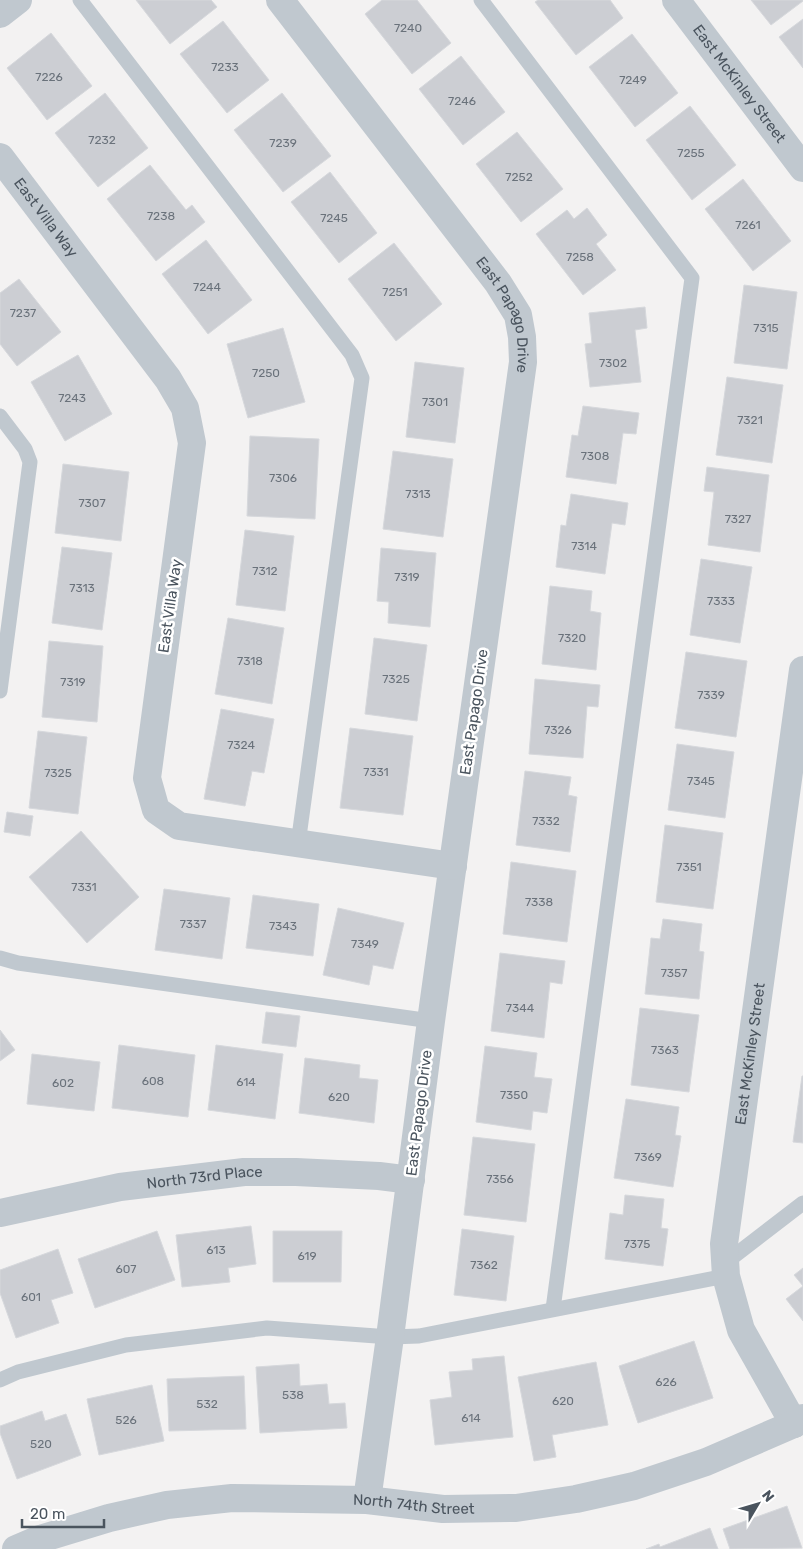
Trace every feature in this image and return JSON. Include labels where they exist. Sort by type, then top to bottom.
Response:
[{"type":"street","points":[[0,14],[18,0]]},
{"type":"street","name":"East Papago Drive","points":[[280,0],[498,283],[518,315],[522,336],[523,362],[431,1021],[367,1500]]},
{"type":"street","name":"East McKinley Street","points":[[676,0],[803,168]]},
{"type":"street","name":"East Villa Way","points":[[0,157],[168,379],[184,408],[192,444],[147,778],[156,810],[179,826],[453,866]]},
{"type":"street","name":"East McKinley Street","points":[[799,1421],[741,1330],[725,1269],[724,1244],[803,670]]},
{"type":"street","name":"North 73rd Place","points":[[0,1213],[120,1187],[244,1172],[296,1172],[379,1176],[411,1180]]},
{"type":"street","name":"North 74th Street","points":[[32,1546],[108,1518],[167,1505],[232,1498],[367,1500],[451,1509],[516,1508],[576,1499],[634,1486],[706,1462],[799,1421]]},
{"type":"lane","points":[[80,0],[352,355],[362,378],[298,844]]},
{"type":"lane","points":[[481,0],[692,278],[553,1309]]},
{"type":"lane","points":[[0,416],[25,448],[30,462],[0,690]]},
{"type":"lane","points":[[0,958],[18,963],[431,1021]]},
{"type":"lane","points":[[0,1380],[18,1372],[126,1345],[267,1328],[390,1336],[419,1336],[553,1309],[725,1269],[803,1204]]},
{"type":"building","points":[[136,0],[211,0],[217,7],[170,44]]},
{"type":"building","points":[[382,0],[417,0],[451,43],[412,74],[365,14]]},
{"type":"building","points":[[538,0],[610,0],[623,18],[576,55],[535,2]]},
{"type":"building","points":[[751,0],[803,0],[803,1],[771,25]]},
{"type":"building","points":[[803,19],[803,68],[779,37]]},
{"type":"building","points":[[223,21],[269,80],[227,113],[180,54]]},
{"type":"building","points":[[51,33],[92,86],[47,120],[7,68]]},
{"type":"building","points":[[632,34],[678,93],[635,127],[589,67]]},
{"type":"building","points":[[461,56],[505,112],[463,145],[419,89]]},
{"type":"building","points":[[105,93],[148,148],[98,187],[55,133]]},
{"type":"building","points":[[282,93],[331,156],[283,192],[234,130]]},
{"type":"building","points":[[690,106],[736,165],[692,200],[646,140]]},
{"type":"building","points":[[517,132],[563,189],[521,222],[476,164]]},
{"type":"building","points":[[150,165],[186,210],[192,205],[205,222],[156,261],[107,199]]},
{"type":"building","points":[[330,172],[377,233],[339,263],[291,202]]},
{"type":"building","points":[[743,179],[791,241],[753,271],[705,209]]},
{"type":"building","points":[[587,208],[607,235],[596,244],[616,270],[583,295],[536,234],[567,210],[574,219]]},
{"type":"building","points":[[206,240],[252,300],[208,334],[162,274]]},
{"type":"building","points":[[394,243],[442,304],[396,341],[348,279]]},
{"type":"building","points":[[19,279],[61,332],[17,366],[0,344],[0,293]]},
{"type":"building","points":[[744,285],[797,292],[787,369],[734,363]]},
{"type":"building","points":[[645,307],[647,328],[635,330],[641,382],[590,387],[585,344],[592,343],[589,313]]},
{"type":"building","points":[[283,328],[305,402],[248,418],[227,344]]},
{"type":"building","points":[[78,355],[112,414],[65,441],[31,382]]},
{"type":"building","points":[[415,362],[464,368],[455,443],[406,437]]},
{"type":"building","points":[[727,377],[783,385],[772,463],[716,455]]},
{"type":"building","points":[[583,406],[639,413],[636,434],[623,433],[616,484],[566,477],[572,435],[578,436]]},
{"type":"building","points":[[250,436],[319,439],[315,519],[247,516]]},
{"type":"building","points":[[393,451],[453,459],[443,537],[383,529]]},
{"type":"building","points":[[63,464],[129,472],[121,541],[55,533]]},
{"type":"building","points":[[707,467],[769,475],[760,552],[708,545],[714,492],[704,491]]},
{"type":"building","points":[[571,494],[628,503],[625,525],[612,523],[605,574],[556,567],[561,525],[566,526]]},
{"type":"building","points":[[245,530],[294,536],[285,611],[236,605]]},
{"type":"building","points":[[62,547],[112,553],[102,630],[52,623]]},
{"type":"building","points":[[381,548],[436,553],[430,627],[388,623],[389,602],[377,601]]},
{"type":"building","points":[[701,559],[752,567],[740,643],[690,635]]},
{"type":"building","points":[[550,586],[592,591],[590,611],[601,613],[596,670],[542,664]]},
{"type":"building","points":[[228,618],[284,628],[272,704],[215,694]]},
{"type":"building","points":[[374,638],[427,645],[417,721],[365,714]]},
{"type":"building","points":[[49,641],[103,646],[97,722],[42,717]]},
{"type":"building","points":[[686,652],[747,661],[736,737],[675,728]]},
{"type":"building","points":[[535,679],[600,685],[598,707],[587,706],[583,758],[529,754]]},
{"type":"building","points":[[221,709],[274,719],[264,773],[252,771],[245,806],[204,799]]},
{"type":"building","points":[[350,728],[413,736],[403,815],[340,808]]},
{"type":"building","points":[[38,731],[87,737],[78,814],[29,808]]},
{"type":"building","points":[[677,744],[734,752],[725,818],[668,810]]},
{"type":"building","points":[[525,771],[571,777],[568,795],[577,797],[570,852],[516,845]]},
{"type":"building","points":[[7,812],[33,816],[30,836],[4,832]]},
{"type":"building","points":[[665,825],[723,833],[713,909],[656,902]]},
{"type":"building","points":[[81,831],[139,897],[87,943],[29,877]]},
{"type":"building","points":[[511,862],[576,871],[567,942],[503,934]]},
{"type":"building","points":[[164,889],[230,898],[222,959],[155,950]]},
{"type":"building","points":[[253,895],[319,904],[313,956],[246,948]]},
{"type":"building","points":[[338,908],[404,923],[393,969],[373,965],[369,985],[323,975]]},
{"type":"building","points":[[663,919],[702,924],[699,951],[704,952],[699,999],[645,994],[651,938],[660,939]]},
{"type":"building","points":[[500,953],[565,961],[562,984],[550,982],[544,1038],[491,1031]]},
{"type":"building","points":[[640,1008],[699,1015],[689,1092],[631,1085]]},
{"type":"building","points":[[266,1012],[300,1016],[296,1047],[262,1043]]},
{"type":"building","points":[[0,1030],[15,1050],[0,1061]]},
{"type":"building","points":[[119,1045],[195,1055],[188,1117],[112,1108]]},
{"type":"building","points":[[216,1045],[283,1054],[275,1119],[208,1110]]},
{"type":"building","points":[[485,1046],[537,1053],[534,1077],[552,1079],[547,1113],[533,1111],[531,1130],[476,1122]]},
{"type":"building","points":[[32,1054],[100,1062],[94,1111],[27,1104]]},
{"type":"building","points":[[305,1058],[360,1065],[359,1078],[378,1080],[374,1123],[299,1113]]},
{"type":"building","points":[[803,1076],[803,1143],[793,1142]]},
{"type":"building","points":[[626,1099],[679,1107],[675,1135],[681,1136],[673,1187],[614,1178]]},
{"type":"building","points":[[473,1137],[535,1144],[526,1222],[464,1215]]},
{"type":"building","points":[[625,1195],[664,1199],[661,1228],[668,1229],[663,1266],[605,1259],[610,1213],[623,1215]]},
{"type":"building","points":[[251,1226],[256,1264],[228,1268],[230,1282],[182,1287],[176,1235]]},
{"type":"building","points":[[462,1229],[514,1236],[506,1301],[454,1295]]},
{"type":"building","points":[[157,1231],[175,1280],[95,1308],[78,1259]]},
{"type":"building","points":[[273,1231],[342,1231],[341,1282],[273,1282]]},
{"type":"building","points":[[58,1249],[73,1293],[51,1300],[59,1323],[16,1338],[0,1293],[0,1270]]},
{"type":"building","points":[[803,1268],[803,1286],[794,1275]]},
{"type":"building","points":[[803,1286],[803,1321],[786,1299]]},
{"type":"building","points":[[694,1341],[713,1398],[638,1423],[619,1366]]},
{"type":"building","points":[[504,1356],[513,1437],[435,1445],[430,1400],[452,1397],[449,1372],[473,1370],[472,1359]]},
{"type":"building","points":[[596,1362],[608,1425],[552,1435],[556,1457],[534,1461],[518,1377]]},
{"type":"building","points":[[299,1364],[300,1386],[327,1384],[329,1404],[345,1403],[347,1428],[260,1433],[256,1367]]},
{"type":"building","points":[[244,1376],[246,1429],[169,1431],[167,1379]]},
{"type":"building","points":[[152,1385],[164,1441],[99,1455],[87,1399]]},
{"type":"building","points":[[42,1411],[45,1421],[66,1414],[81,1455],[17,1479],[0,1433],[0,1426]]},
{"type":"building","points":[[787,1506],[802,1548],[730,1549],[723,1529]]},
{"type":"building","points":[[710,1528],[718,1549],[646,1549],[659,1544],[660,1547]]}]
